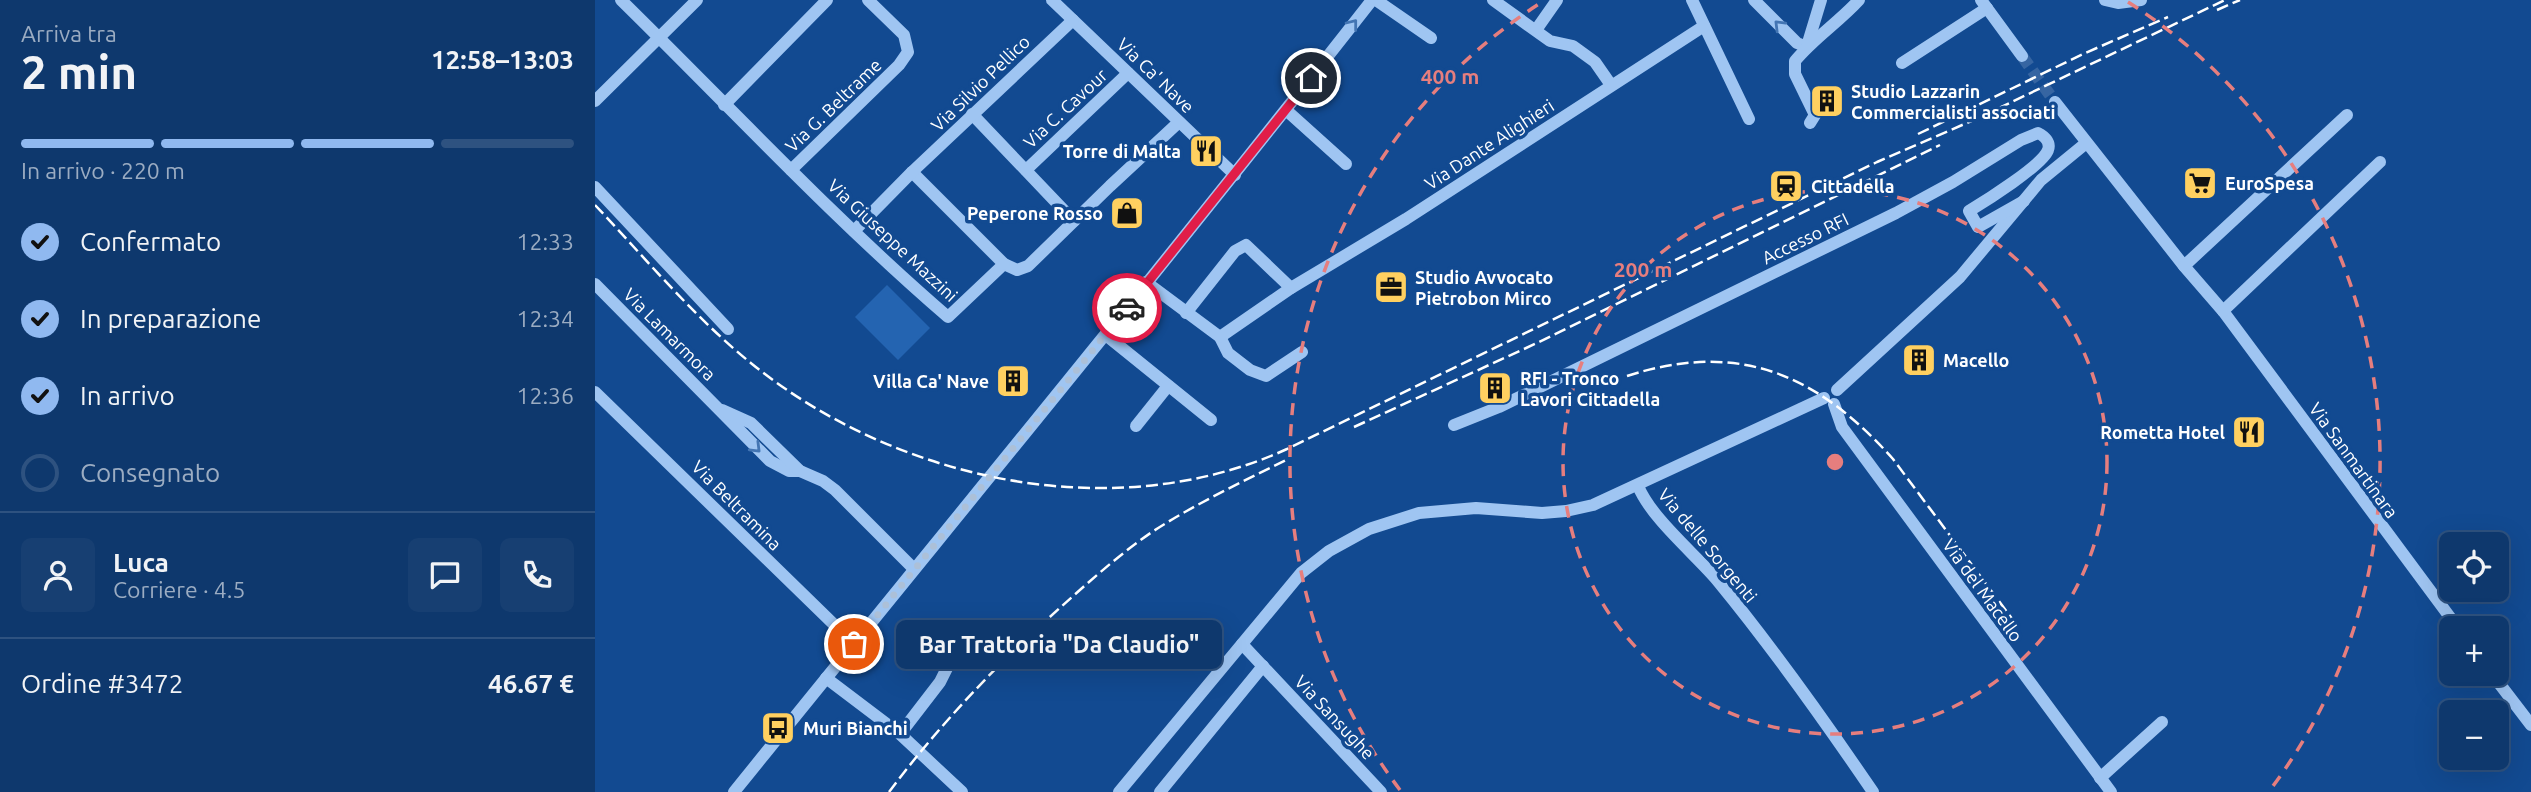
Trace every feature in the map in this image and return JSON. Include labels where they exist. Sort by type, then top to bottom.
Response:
[{"type":"street","name":"Via Giuseppe Mazzini","points":[[621,0],[791,170],[948,317],[1004,264]]},
{"type":"street","points":[[595,101],[697,0]]},
{"type":"street","points":[[724,105],[827,0]]},
{"type":"street","name":"Via G. Beltrame","points":[[791,170],[899,65],[908,52],[904,35],[868,0]]},
{"type":"street","name":"Via Ca' Nave","points":[[1052,0],[1235,175]]},
{"type":"street","points":[[734,792],[1107,336],[1146,282],[1374,0],[1431,38]]},
{"type":"street","points":[[1493,0],[1551,41],[1573,46],[1595,62],[1611,85]]},
{"type":"street","points":[[1536,30],[1557,0]]},
{"type":"street","points":[[1692,0],[1749,119]]},
{"type":"street","points":[[1753,0],[1797,43],[1807,47]]},
{"type":"street","points":[[1807,47],[1821,0]]},
{"type":"street","points":[[1810,123],[1815,115],[1795,74],[1795,61],[1859,0]]},
{"type":"street","points":[[2105,0],[2118,3],[2141,0]]},
{"type":"street","points":[[1902,63],[1984,4],[2022,56]]},
{"type":"street","name":"Via Silvio Pellico","points":[[854,231],[1073,19]]},
{"type":"street","name":"Via Dante Alighieri","points":[[1220,337],[1291,288],[1417,211],[1704,26]]},
{"type":"street","name":"Via C. Cavour","points":[[1026,170],[1128,73]]},
{"type":"street","name":"Via Sanmartinara","points":[[2055,102],[2085,144],[2223,312],[2449,616]]},
{"type":"street","points":[[1286,110],[1346,164]]},
{"type":"street","name":"Via C. Cavour","points":[[972,114],[1074,221]]},
{"type":"street","points":[[2184,266],[2347,115]]},
{"type":"street","points":[[912,172],[1004,264],[1017,270],[1028,266],[1179,122]]},
{"type":"street","name":"Accesso RFI","points":[[1454,425],[1499,407],[1896,213],[2031,134],[2038,133],[2043,135],[2049,145],[2042,160],[1969,211],[1979,227],[2024,201]]},
{"type":"street","points":[[1829,401],[1840,398],[1837,390],[1851,374],[1960,277],[2041,180],[2085,144]]},
{"type":"street","points":[[2223,312],[2380,162]]},
{"type":"street","points":[[595,187],[727,329]]},
{"type":"street","points":[[1186,313],[1235,251],[1246,245],[1291,288]]},
{"type":"street","points":[[1146,282],[1220,337],[1227,352],[1250,370],[1266,376],[1302,352]]},
{"type":"street","name":"Via Lamarmora","points":[[597,289],[720,410],[757,428],[800,471],[823,481],[835,490],[914,569]]},
{"type":"street","points":[[1107,336],[1211,420]]},
{"type":"street","points":[[1136,426],[1168,386]]},
{"type":"street","name":"Via Beltramina","points":[[595,392],[854,644]]},
{"type":"street","name":"Via delle Sorgenti","points":[[1829,401],[1638,486],[1672,532],[1715,578],[1761,636],[1873,792]]},
{"type":"street","name":"Via del Macello","points":[[1829,401],[1842,426],[2111,792]]},
{"type":"street","points":[[1119,792],[1301,573],[1329,551],[1369,529],[1419,513],[1453,509],[1542,513],[1566,511],[1593,505],[1638,486]]},
{"type":"street","name":"Via Sansughe","points":[[1242,644],[1381,792]]},
{"type":"street","points":[[900,734],[940,682],[956,650]]},
{"type":"street","points":[[1160,792],[1263,666]]},
{"type":"street","points":[[826,678],[900,734],[962,792]]},
{"type":"street","points":[[2501,686],[2531,724]]},
{"type":"street","points":[[2100,778],[2162,722]]},
{"type":"shaded area","points":[[887,285],[930,328],[898,360],[855,317]]},
{"type":"tunnel","points":[[2022,56],[2055,102]]},
{"type":"railway","points":[[595,205],[690,307],[752,364],[810,404],[872,438],[939,463],[1009,480],[1080,488],[1151,486],[1220,473],[1287,449],[1877,162],[1976,119],[2225,0]]},
{"type":"railway","points":[[2217,10],[2240,0]]},
{"type":"railway","points":[[1918,134],[2083,54],[2168,17]]},
{"type":"railway","points":[[1354,427],[1537,343],[1940,145]]},
{"type":"railway","points":[[1627,376],[1667,366],[1705,362],[1740,364],[1773,372],[1805,386],[1835,405],[1893,459],[2016,624]]},
{"type":"railway","points":[[889,792],[929,742],[993,672],[1106,568],[1140,540],[1168,522],[1288,459]]},
{"type":"way so far","points":[[854,644],[1107,336],[1127,308]]},
{"type":"place","name":"Studio Lazzarin Commercialisti associati","points":[[1827,101]]},
{"type":"place","name":"Torre di Malta","points":[[1206,151]]},
{"type":"place","name":"EuroSpesa","points":[[2200,183]]},
{"type":"place","name":"Cittadella","points":[[1786,186]]},
{"type":"place","name":"Peperone Rosso","points":[[1127,213]]},
{"type":"place","name":"Studio Avvocato Pietrobon Mirco","points":[[1391,287]]},
{"type":"place","name":"Macello","points":[[1919,360]]},
{"type":"place","name":"Villa Ca' Nave","points":[[1013,381]]},
{"type":"place","name":"RFI - Tronco Lavori Cittadella","points":[[1495,388]]},
{"type":"place","name":"Rometta Hotel","points":[[2249,432]]},
{"type":"place","name":"Bar Trattoria \"Da Claudio\"","points":[[854,644]]},
{"type":"place","name":"Muri Bianchi","points":[[778,728]]},
{"type":"route","points":[[1127,308],[1311,78]]}]
